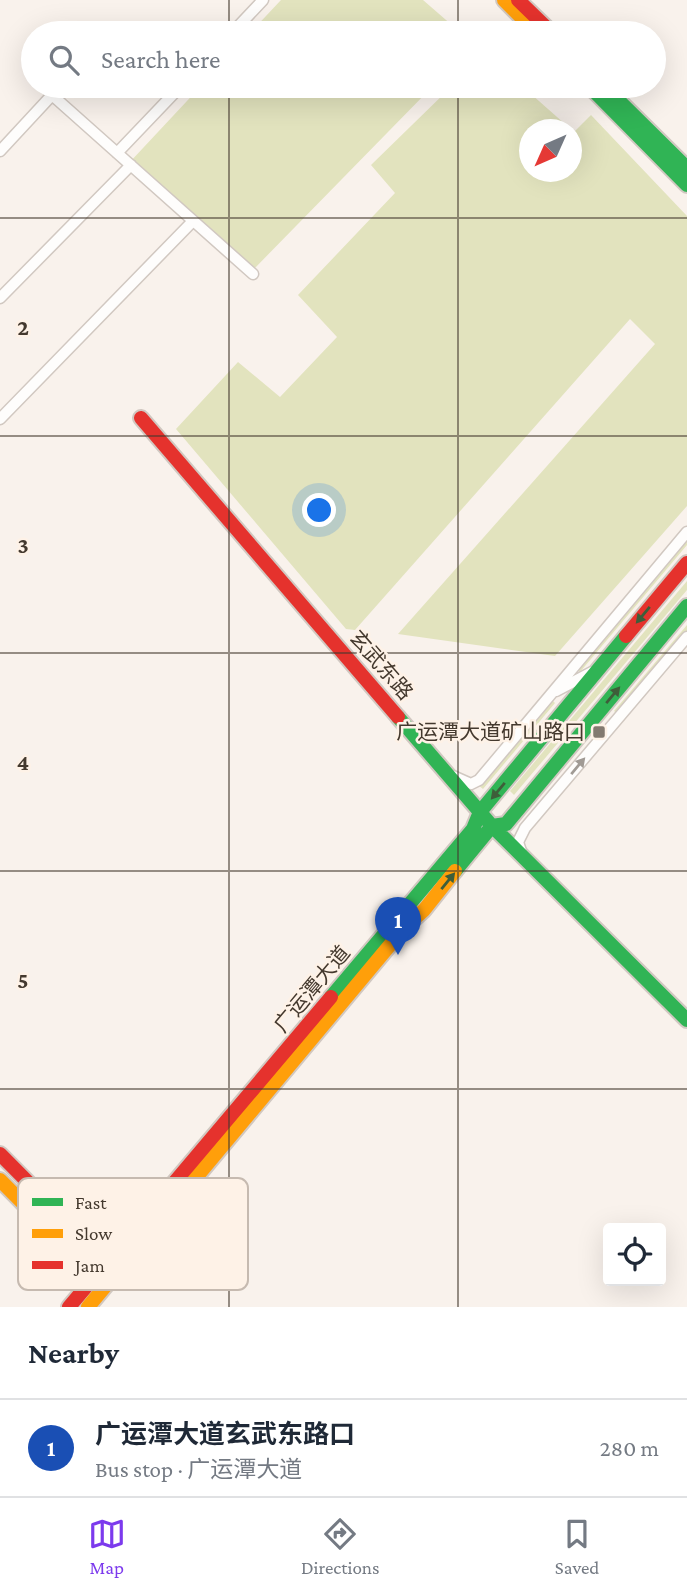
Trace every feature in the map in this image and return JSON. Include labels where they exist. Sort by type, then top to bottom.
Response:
[{"type":"main road","points":[[504,0],[525,21]]},
{"type":"main road","points":[[518,0],[540,21]]},
{"type":"main road","points":[[601,98],[687,186]]},
{"type":"main road","points":[[616,98],[687,167]]},
{"type":"main road","name":"玄武东路","points":[[141,418],[492,826],[687,1020]]},
{"type":"main road","name":"广运潭大道","points":[[186,1178],[473,829],[480,812],[687,563]]},
{"type":"main road","name":"广运潭大道","points":[[189,1178],[492,826],[506,824],[687,606]]},
{"type":"main road","points":[[0,1154],[22,1178]]},
{"type":"main road","points":[[0,1180],[18,1198]]},
{"type":"main road","name":"广运潭大道","points":[[69,1307],[83,1290]]},
{"type":"main road","name":"广运潭大道","points":[[88,1307],[101,1291]]},
{"type":"street","points":[[243,21],[263,0]]},
{"type":"street","points":[[0,151],[49,98]]},
{"type":"street","points":[[55,98],[253,274]]},
{"type":"street","points":[[117,153],[170,98]]},
{"type":"street","points":[[0,298],[131,165]]},
{"type":"street","points":[[0,419],[194,221]]},
{"type":"street","points":[[441,767],[461,782],[475,783],[687,532]]},
{"type":"street","points":[[526,860],[518,842],[525,828],[687,637]]},
{"type":"street","points":[[551,694],[599,668]]},
{"type":"green space","points":[[281,0],[423,0],[447,21],[261,21]]},
{"type":"green space","points":[[190,98],[421,98],[251,272],[129,163]]},
{"type":"green space","points":[[440,98],[536,98],[560,119],[519,119],[519,182],[582,182],[582,124],[591,115],[687,216],[687,506],[555,656],[398,634],[655,344],[630,319],[355,630],[346,629],[176,429],[238,362],[280,397],[337,337],[298,295],[395,193],[371,165]]},
{"type":"green space","points":[[687,537],[687,545],[580,672],[576,669]]},
{"type":"green space","points":[[687,581],[687,590],[514,795],[510,791]]},
{"type":"green space","points":[[687,625],[687,633],[618,714],[614,711]]},
{"type":"green space","points":[[551,699],[555,703],[483,789],[478,785]]},
{"type":"traffic: fast","points":[[601,98],[687,185]]},
{"type":"traffic: fast","points":[[616,98],[687,168]]},
{"type":"traffic: fast","points":[[455,871],[492,826],[506,824],[687,606]]},
{"type":"traffic: fast","points":[[331,997],[473,829],[480,812],[626,636]]},
{"type":"traffic: fast","points":[[398,717],[492,826],[687,1020]]},
{"type":"traffic: slow","points":[[504,0],[525,21]]},
{"type":"traffic: slow","points":[[196,1178],[455,871]]},
{"type":"traffic: slow","points":[[0,1180],[18,1198]]},
{"type":"traffic: slow","points":[[88,1307],[102,1290]]},
{"type":"traffic: jam","points":[[518,0],[540,21]]},
{"type":"traffic: jam","points":[[141,418],[398,717]]},
{"type":"traffic: jam","points":[[626,636],[687,563]]},
{"type":"traffic: jam","points":[[178,1178],[331,997]]},
{"type":"traffic: jam","points":[[0,1154],[24,1178]]},
{"type":"traffic: jam","points":[[69,1307],[83,1290]]},
{"type":"place","name":"广运潭大道矿山路口","points":[[599,732]]},
{"type":"place","name":"广运潭大道玄武东路口","points":[[398,955]]}]
